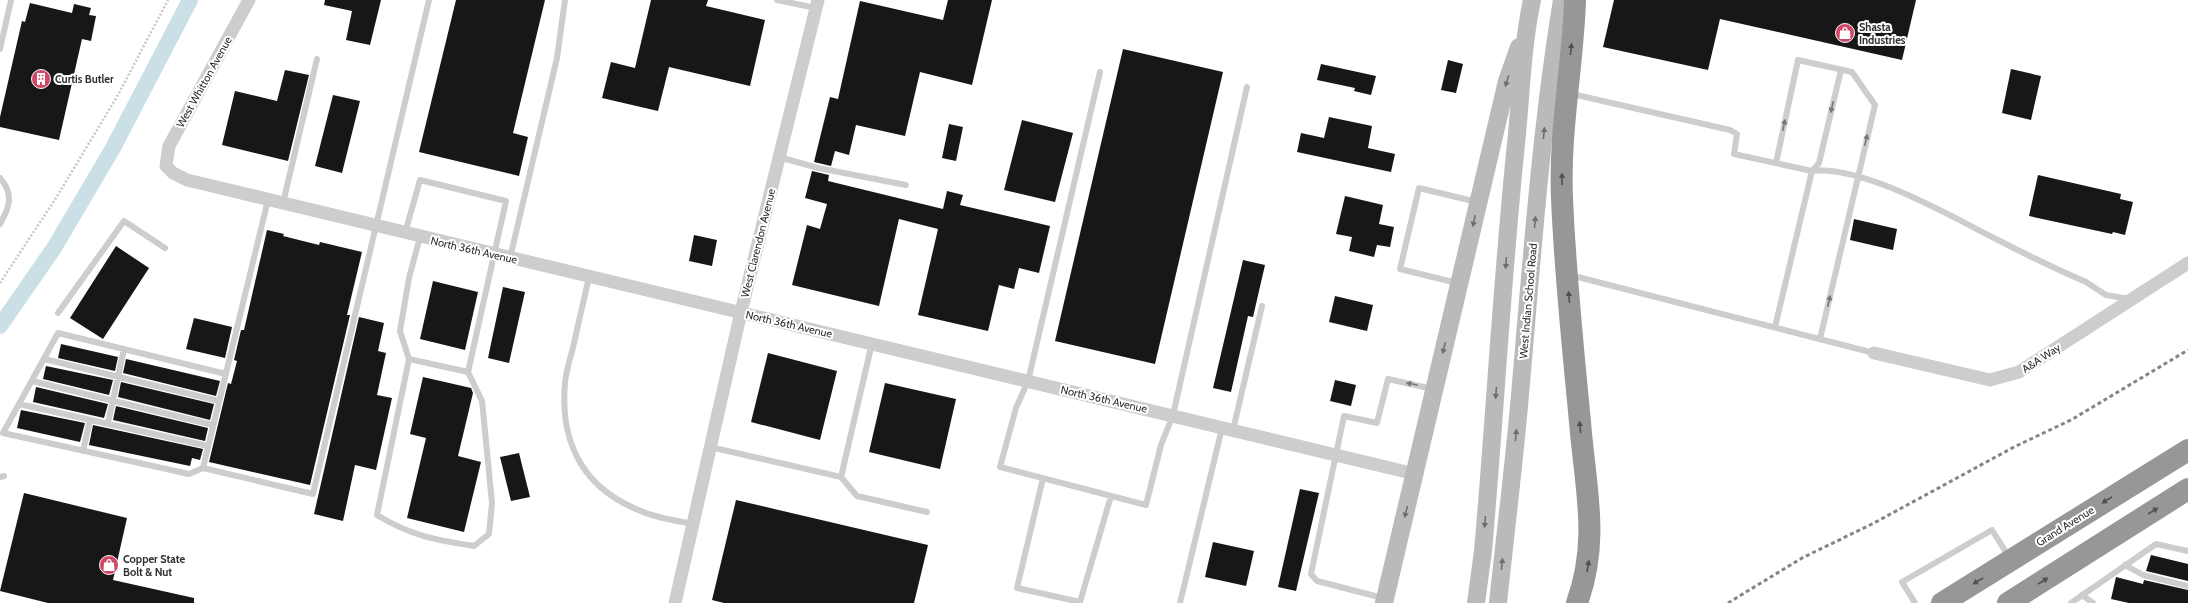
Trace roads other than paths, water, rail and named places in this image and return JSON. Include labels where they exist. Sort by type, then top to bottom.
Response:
[{"type":"highway","points":[[1575,0],[1562,148],[1562,196],[1567,274],[1591,526],[1588,566],[1577,603]]},
{"type":"highway","name":"Grand Avenue","points":[[1942,603],[2188,450]]},
{"type":"highway","points":[[2010,603],[2188,489]]},
{"type":"highway","points":[[2010,603],[2011,560]]},
{"type":"main road","points":[[1384,600],[1507,81],[1525,32],[1532,0]]},
{"type":"main road","name":"West Indian School Road","points":[[1498,603],[1519,408],[1537,199],[1553,52],[1562,0]]},
{"type":"main road","points":[[1476,603],[1484,543],[1511,196],[1523,84],[1525,32]]},
{"type":"street","name":"West Whitton Avenue","points":[[166,166],[169,146],[249,0]]},
{"type":"street","name":"West Clarendon Avenue","points":[[674,603],[741,312],[817,4]]},
{"type":"street","name":"North 36th Avenue","points":[[166,166],[172,173],[187,180],[268,200],[1415,474]]},
{"type":"street","name":"A&A Way","points":[[1874,353],[1990,380],[2018,372],[2188,263]]},
{"type":"lane","points":[[0,49],[11,0]]},
{"type":"lane","points":[[226,374],[58,333],[3,433],[189,474],[203,468],[313,494],[429,0]]},
{"type":"lane","points":[[510,258],[557,58],[565,0]]},
{"type":"lane","points":[[778,0],[817,4]]},
{"type":"lane","points":[[283,203],[317,59]]},
{"type":"lane","points":[[1776,163],[1798,60],[1852,72],[1874,105],[1820,339]]},
{"type":"lane","points":[[1775,327],[1812,171],[1819,163],[1841,70]]},
{"type":"lane","points":[[1100,72],[1028,381],[1016,408],[1000,467],[1146,505],[1161,445],[1173,415],[1247,87]]},
{"type":"lane","points":[[1566,93],[1730,130],[1737,134],[1734,154],[1812,171],[1823,170],[1874,181],[1935,208],[2086,282],[2106,295],[2131,300]]},
{"type":"lane","points":[[779,157],[818,168],[906,185]]},
{"type":"lane","points":[[0,178],[7,186],[9,209],[0,224]]},
{"type":"lane","points":[[405,233],[420,180],[506,201],[468,372],[482,401],[492,503],[489,534],[474,546],[430,539],[399,528],[377,515],[409,359],[400,331],[409,278],[420,237]]},
{"type":"lane","points":[[1459,284],[1400,269],[1419,188],[1478,202]]},
{"type":"lane","points":[[203,468],[268,200]]},
{"type":"lane","points":[[58,313],[124,221],[165,248]]},
{"type":"lane","points":[[1567,274],[1874,353]]},
{"type":"lane","points":[[589,276],[565,382],[565,412],[569,439],[579,464],[596,484],[614,498],[634,509],[693,524]]},
{"type":"lane","points":[[1180,603],[1227,428],[1262,306]]},
{"type":"lane","points":[[841,477],[872,344]]},
{"type":"lane","points":[[108,423],[124,349]]},
{"type":"lane","points":[[44,359],[219,401]]},
{"type":"lane","points":[[409,359],[468,372]]},
{"type":"lane","points":[[1384,600],[1317,581],[1311,574],[1344,416],[1377,423],[1388,379],[1435,389]]},
{"type":"lane","points":[[32,381],[213,425]]},
{"type":"lane","points":[[19,404],[208,446]]},
{"type":"lane","points":[[83,451],[90,420]]},
{"type":"lane","points":[[710,447],[841,477],[857,496],[927,512]]},
{"type":"lane","points":[[1043,478],[1018,588],[1080,602],[1111,496]]},
{"type":"lane","points":[[1915,603],[1902,582],[1992,530],[2011,560]]},
{"type":"lane","points":[[2071,603],[2156,544],[2188,551]]},
{"type":"lane","points":[[2125,565],[2143,575],[2188,586]]},
{"type":"lane","points":[[2082,595],[2093,603]]},
{"type":"waterway","points":[[0,326],[54,248],[113,148],[190,0]]},
{"type":"railway","points":[[1728,603],[1802,558],[1874,523],[2014,447],[2071,420],[2188,350]]},
{"type":"place","name":"Shasta Industries","points":[[1845,33]]},
{"type":"place","name":"Curtis Butler","points":[[41,79]]},
{"type":"place","name":"Copper State Bolt & Nut","points":[[109,565]]}]
